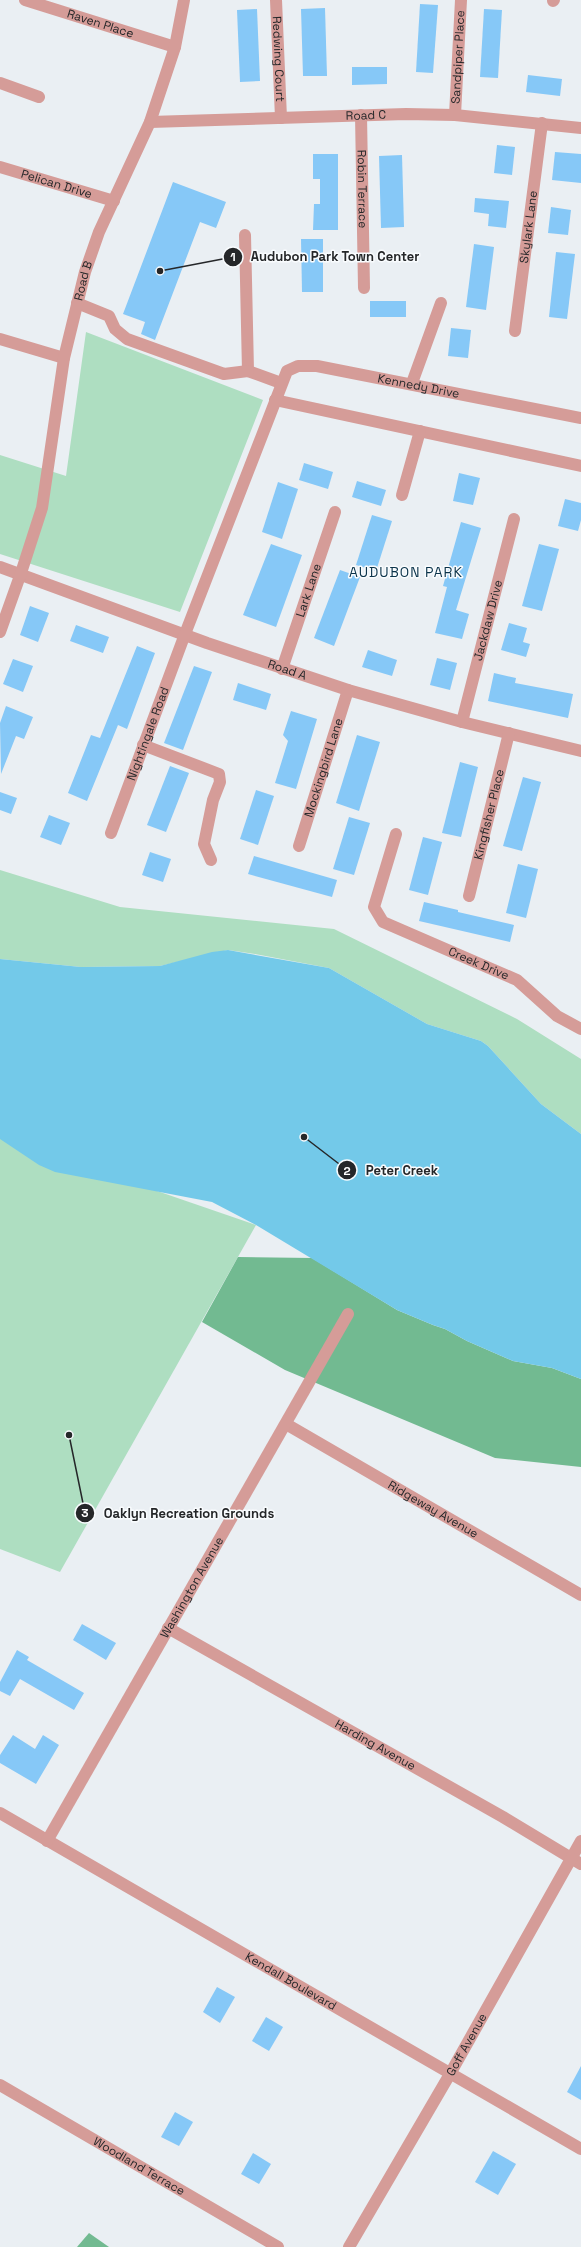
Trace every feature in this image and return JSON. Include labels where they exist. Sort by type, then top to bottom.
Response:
[{"type":"street","name":"Raven Place","points":[[25,0],[175,47]]},
{"type":"street","name":"Road B","points":[[0,632],[22,573],[42,508],[64,358],[77,303],[94,245],[150,122],[175,47],[184,0]]},
{"type":"street","name":"Redwing Court","points":[[276,0],[281,118]]},
{"type":"street","name":"Sandpiper Place","points":[[455,115],[461,0]]},
{"type":"street","points":[[0,83],[39,97]]},
{"type":"street","name":"Road C","points":[[150,122],[361,115],[455,115],[581,128]]},
{"type":"street","name":"Robin Terrace","points":[[361,115],[364,288]]},
{"type":"street","name":"Skylark Lane","points":[[515,331],[542,123]]},
{"type":"street","name":"Pelican Drive","points":[[0,167],[114,201]]},
{"type":"street","points":[[245,235],[248,371]]},
{"type":"street","points":[[77,303],[109,316],[115,329],[127,339],[224,374],[248,371],[281,383]]},
{"type":"street","points":[[412,383],[441,303]]},
{"type":"street","points":[[0,339],[64,358]]},
{"type":"street","name":"Kennedy Drive","points":[[185,634],[281,383],[287,371],[298,366],[306,365],[412,383],[581,418]]},
{"type":"street","points":[[275,400],[581,466]]},
{"type":"street","points":[[402,495],[420,431]]},
{"type":"street","name":"Lark Lane","points":[[282,669],[335,512]]},
{"type":"street","name":"Jackdaw Drive","points":[[462,722],[514,519]]},
{"type":"street","name":"Road A","points":[[0,567],[22,573],[282,669],[348,690],[462,722],[581,751]]},
{"type":"street","name":"Nightingale Road","points":[[111,833],[185,634]]},
{"type":"street","name":"Mockingbird Lane","points":[[299,846],[348,690]]},
{"type":"street","name":"Kingfisher Place","points":[[469,896],[509,733]]},
{"type":"street","points":[[143,745],[219,774],[220,782],[214,800],[204,844],[211,860]]},
{"type":"street","name":"Creek Drive","points":[[396,834],[374,907],[377,915],[390,926],[501,971],[516,980],[557,1016],[581,1029]]},
{"type":"street","name":"Washington Avenue","points":[[47,1841],[348,1314]]},
{"type":"street","name":"Ridgeway Avenue","points":[[286,1424],[581,1595]]},
{"type":"street","name":"Harding Avenue","points":[[168,1628],[581,1864]]},
{"type":"street","name":"Kendall Boulevard","points":[[0,1813],[581,2149]]},
{"type":"street","name":"Goff Avenue","points":[[349,2247],[450,2074],[570,1858],[581,1841]]},
{"type":"street","name":"Woodland Terrace","points":[[0,2085],[278,2247]]},
{"type":"green space","points":[[86,332],[263,400],[180,612],[0,554],[0,455],[66,476]]},
{"type":"green space","points":[[0,870],[120,907],[334,929],[517,1019],[581,1059],[581,1134],[541,1104],[488,1046],[481,1041],[427,1024],[329,968],[228,950],[160,966],[81,967],[0,959]]},
{"type":"green space","points":[[0,1137],[256,1225],[60,1572],[0,1549]]},
{"type":"green space","points":[[238,1257],[312,1258],[397,1310],[445,1329],[467,1341],[513,1361],[552,1368],[581,1379],[581,1467],[495,1458],[285,1370],[202,1322]]},
{"type":"green space","points":[[89,2233],[109,2247],[77,2247]]},
{"type":"water","points":[[228,950],[329,968],[427,1024],[481,1041],[488,1046],[541,1104],[581,1134],[581,1379],[552,1368],[513,1361],[467,1341],[445,1329],[397,1310],[256,1225],[212,1202],[55,1172],[39,1165],[0,1139],[0,959],[81,967],[160,966],[212,952]]},
{"type":"building","points":[[420,4],[438,5],[433,73],[416,72]]},
{"type":"building","points":[[325,8],[327,76],[303,76],[301,9]]},
{"type":"building","points":[[257,9],[260,81],[240,82],[237,10]]},
{"type":"building","points":[[484,9],[502,10],[498,78],[480,77]]},
{"type":"building","points":[[352,67],[387,67],[387,84],[352,85]]},
{"type":"building","points":[[528,75],[562,79],[560,96],[526,92]]},
{"type":"building","points":[[497,145],[515,147],[512,175],[494,173]]},
{"type":"building","points":[[555,152],[581,154],[581,183],[552,180]]},
{"type":"building","points":[[313,154],[338,154],[338,230],[313,230],[314,204],[320,204],[320,179],[313,179]]},
{"type":"building","points":[[402,155],[404,227],[381,228],[379,156]]},
{"type":"building","points":[[173,182],[226,202],[216,228],[200,222],[155,340],[141,334],[145,322],[123,314]]},
{"type":"building","points":[[475,198],[509,201],[506,228],[488,226],[489,214],[474,212]]},
{"type":"building","points":[[551,207],[571,210],[568,235],[548,233]]},
{"type":"building","points":[[301,239],[323,239],[323,292],[302,292]]},
{"type":"building","points":[[474,244],[494,247],[486,310],[466,307]]},
{"type":"building","points":[[556,252],[575,254],[567,319],[549,317]]},
{"type":"building","points":[[370,301],[406,301],[406,317],[370,317]]},
{"type":"building","points":[[451,328],[471,330],[468,358],[448,356]]},
{"type":"building","points":[[304,463],[333,472],[328,489],[299,480]]},
{"type":"building","points":[[459,473],[480,478],[473,505],[453,501]]},
{"type":"building","points":[[357,481],[386,490],[381,506],[352,497]]},
{"type":"building","points":[[278,482],[298,489],[282,539],[262,532]]},
{"type":"building","points":[[565,499],[581,503],[581,520],[578,531],[558,526]]},
{"type":"building","points":[[372,515],[392,521],[376,571],[356,565]]},
{"type":"building","points":[[461,522],[481,528],[456,610],[469,614],[462,639],[435,633],[447,587],[443,586]]},
{"type":"building","points":[[271,544],[302,555],[276,627],[243,615]]},
{"type":"building","points":[[539,544],[559,549],[542,611],[522,606]]},
{"type":"building","points":[[340,570],[360,577],[334,646],[314,638]]},
{"type":"building","points":[[30,606],[49,613],[38,642],[20,635]]},
{"type":"building","points":[[509,623],[527,628],[523,642],[530,644],[526,657],[501,650]]},
{"type":"building","points":[[76,625],[109,637],[103,653],[70,641]]},
{"type":"building","points":[[137,646],[155,653],[127,729],[118,725],[87,801],[68,793],[91,735],[100,738]]},
{"type":"building","points":[[368,650],[397,660],[392,676],[362,667]]},
{"type":"building","points":[[437,658],[457,663],[450,690],[430,685]]},
{"type":"building","points":[[13,659],[33,666],[23,692],[3,684]]},
{"type":"building","points":[[194,666],[212,672],[183,750],[164,743]]},
{"type":"building","points":[[494,673],[516,678],[515,683],[573,694],[568,718],[488,701]]},
{"type":"building","points":[[238,683],[271,694],[266,710],[233,700]]},
{"type":"building","points":[[6,706],[33,717],[24,739],[16,736],[1,774],[0,723]]},
{"type":"building","points":[[291,711],[317,719],[296,789],[275,783],[288,741],[283,735]]},
{"type":"building","points":[[357,735],[380,742],[359,811],[336,803]]},
{"type":"building","points":[[460,762],[478,767],[461,837],[442,833]]},
{"type":"building","points":[[170,766],[189,773],[166,832],[147,825]]},
{"type":"building","points":[[523,777],[541,782],[522,851],[503,846]]},
{"type":"building","points":[[256,790],[274,796],[258,845],[240,839]]},
{"type":"building","points":[[0,792],[17,798],[11,814],[0,810]]},
{"type":"building","points":[[49,815],[70,823],[61,845],[40,837]]},
{"type":"building","points":[[349,817],[370,823],[354,875],[333,869]]},
{"type":"building","points":[[423,837],[442,842],[428,895],[409,890]]},
{"type":"building","points":[[150,852],[171,859],[163,882],[142,875]]},
{"type":"building","points":[[254,856],[337,880],[332,897],[248,874]]},
{"type":"building","points":[[518,864],[538,869],[526,918],[506,913]]},
{"type":"building","points":[[424,902],[458,910],[458,912],[514,925],[510,942],[419,921]]},
{"type":"building","points":[[82,1624],[116,1643],[106,1660],[73,1640]]},
{"type":"building","points":[[17,1650],[29,1657],[27,1660],[84,1693],[74,1710],[20,1679],[10,1696],[0,1691],[0,1682]]},
{"type":"building","points":[[13,1735],[35,1749],[43,1735],[59,1745],[36,1784],[0,1763],[0,1755]]},
{"type":"building","points":[[217,1987],[235,1997],[220,2023],[203,2012]]},
{"type":"building","points":[[266,2017],[283,2027],[269,2051],[252,2041]]},
{"type":"building","points":[[581,2066],[581,2100],[567,2092]]},
{"type":"building","points":[[175,2112],[193,2122],[179,2146],[161,2137]]},
{"type":"building","points":[[493,2151],[516,2164],[498,2195],[475,2182]]},
{"type":"building","points":[[253,2153],[271,2164],[259,2184],[241,2174]]},
{"type":"place","name":"Audubon Park Town Center","points":[[160,271]]},
{"type":"place","name":"Peter Creek","points":[[304,1137]]},
{"type":"place","name":"Oaklyn Recreation Grounds","points":[[69,1435]]},
{"type":"district","name":"AUDUBON PARK","points":[[406,572]]}]
